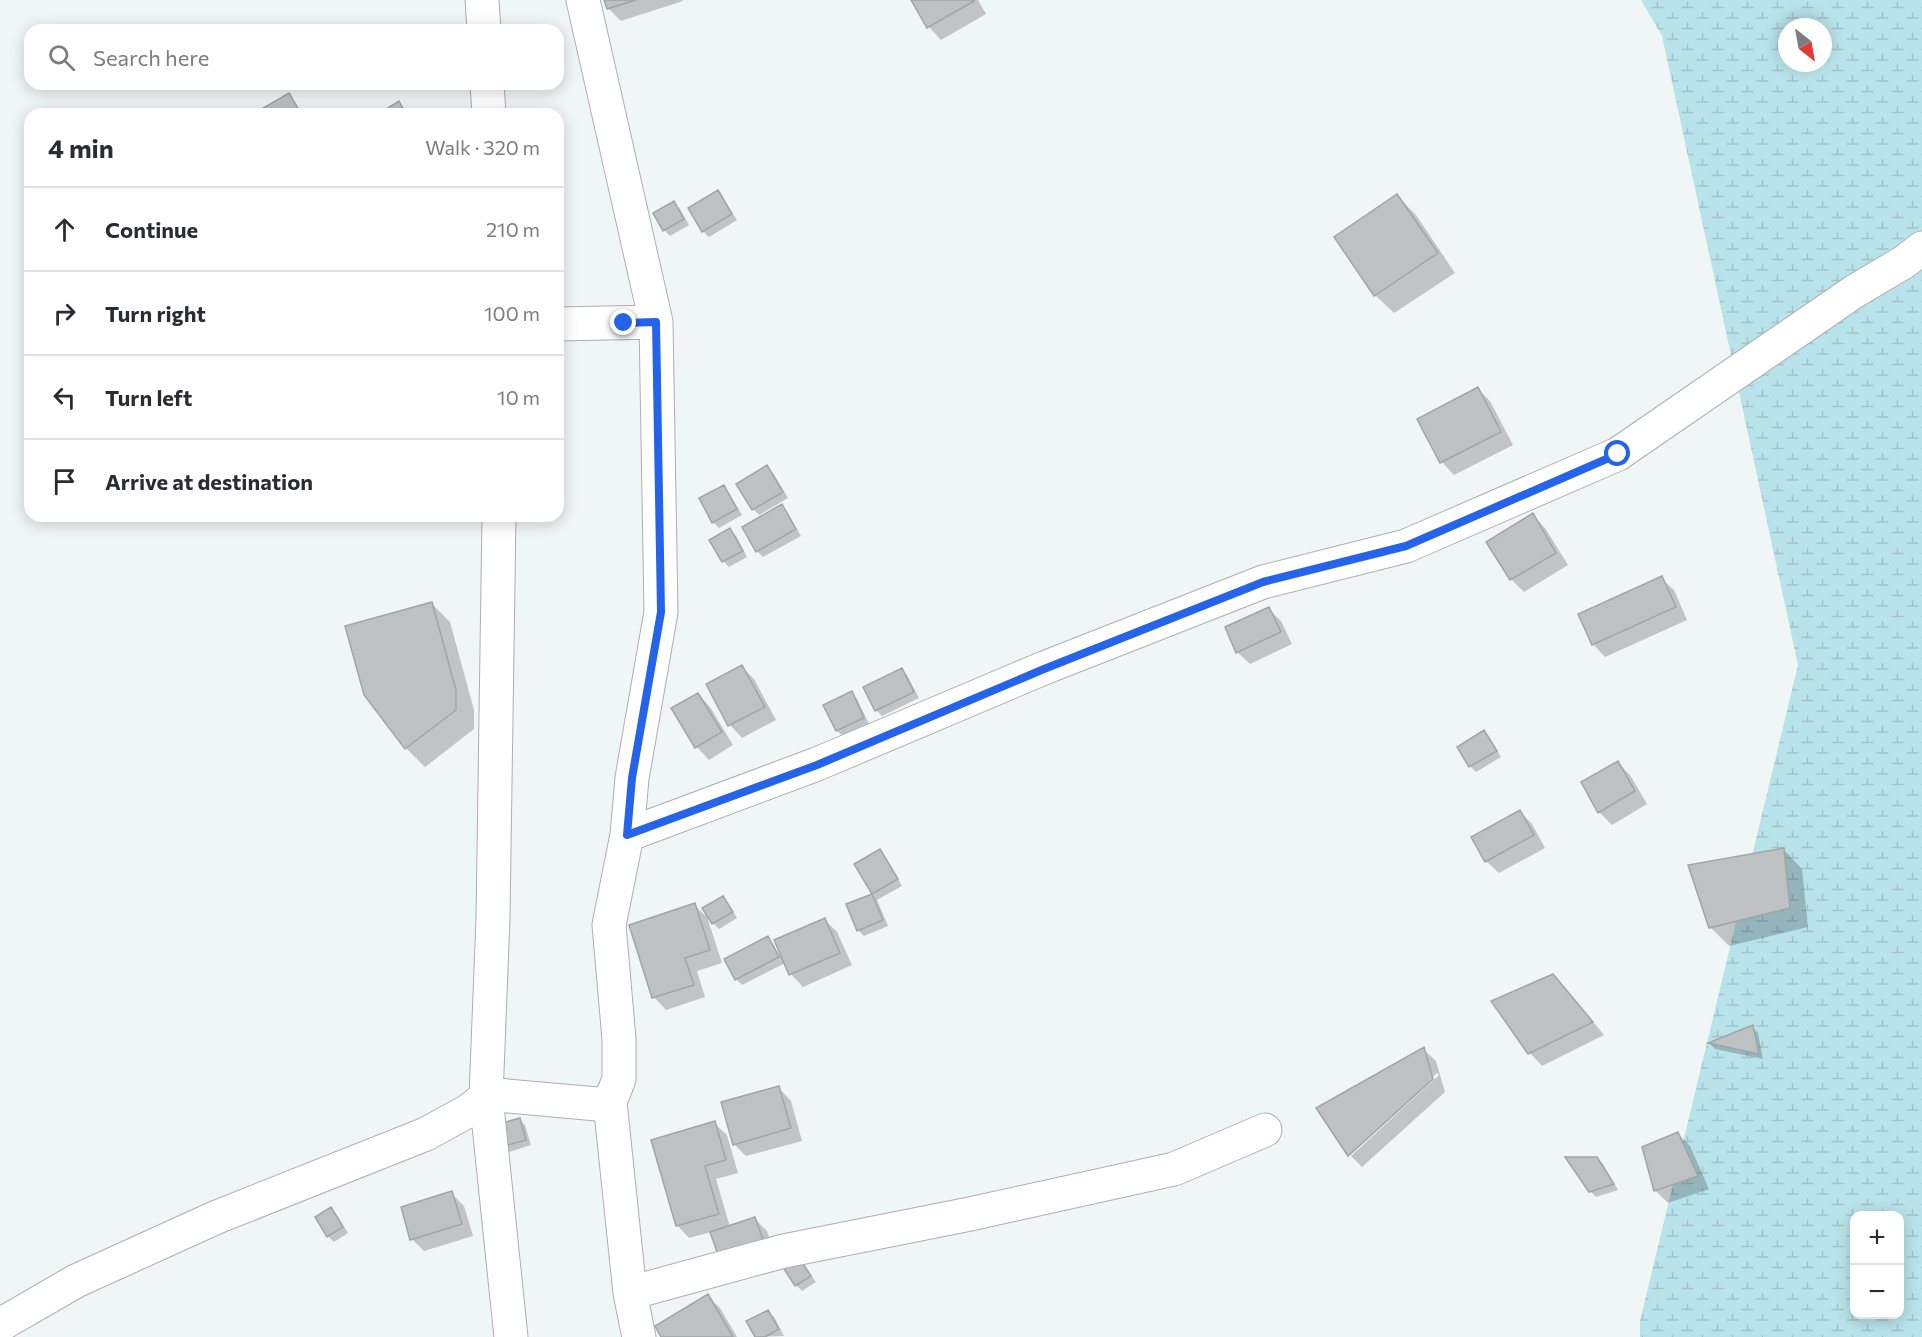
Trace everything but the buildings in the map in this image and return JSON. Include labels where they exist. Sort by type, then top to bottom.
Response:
[{"type":"street","points":[[482,0],[484,24]]},
{"type":"street","points":[[584,0],[656,322],[661,612],[632,778],[627,835],[609,925],[619,1039],[619,1079],[604,1103],[630,1293],[639,1337]]},
{"type":"street","points":[[487,90],[489,108]]},
{"type":"street","points":[[627,835],[817,765],[1044,669],[1263,582],[1406,546],[1618,454],[1855,291],[1904,262],[1922,248]]},
{"type":"street","points":[[564,324],[656,322]]},
{"type":"street","points":[[499,522],[492,1096],[511,1337]]},
{"type":"street","points":[[0,1325],[76,1281],[217,1217],[426,1134],[492,1096],[604,1103]]},
{"type":"street","points":[[630,1293],[783,1251],[970,1214],[1174,1169],[1265,1130]]},
{"type":"green space","points":[[1641,0],[1922,0],[1922,1337],[1640,1337],[1640,1321],[1798,665],[1662,36]]},
{"type":"route","points":[[624,323],[656,322],[661,612],[632,778],[627,835],[817,765],[1044,669],[1263,582],[1406,546],[1618,454]]}]
